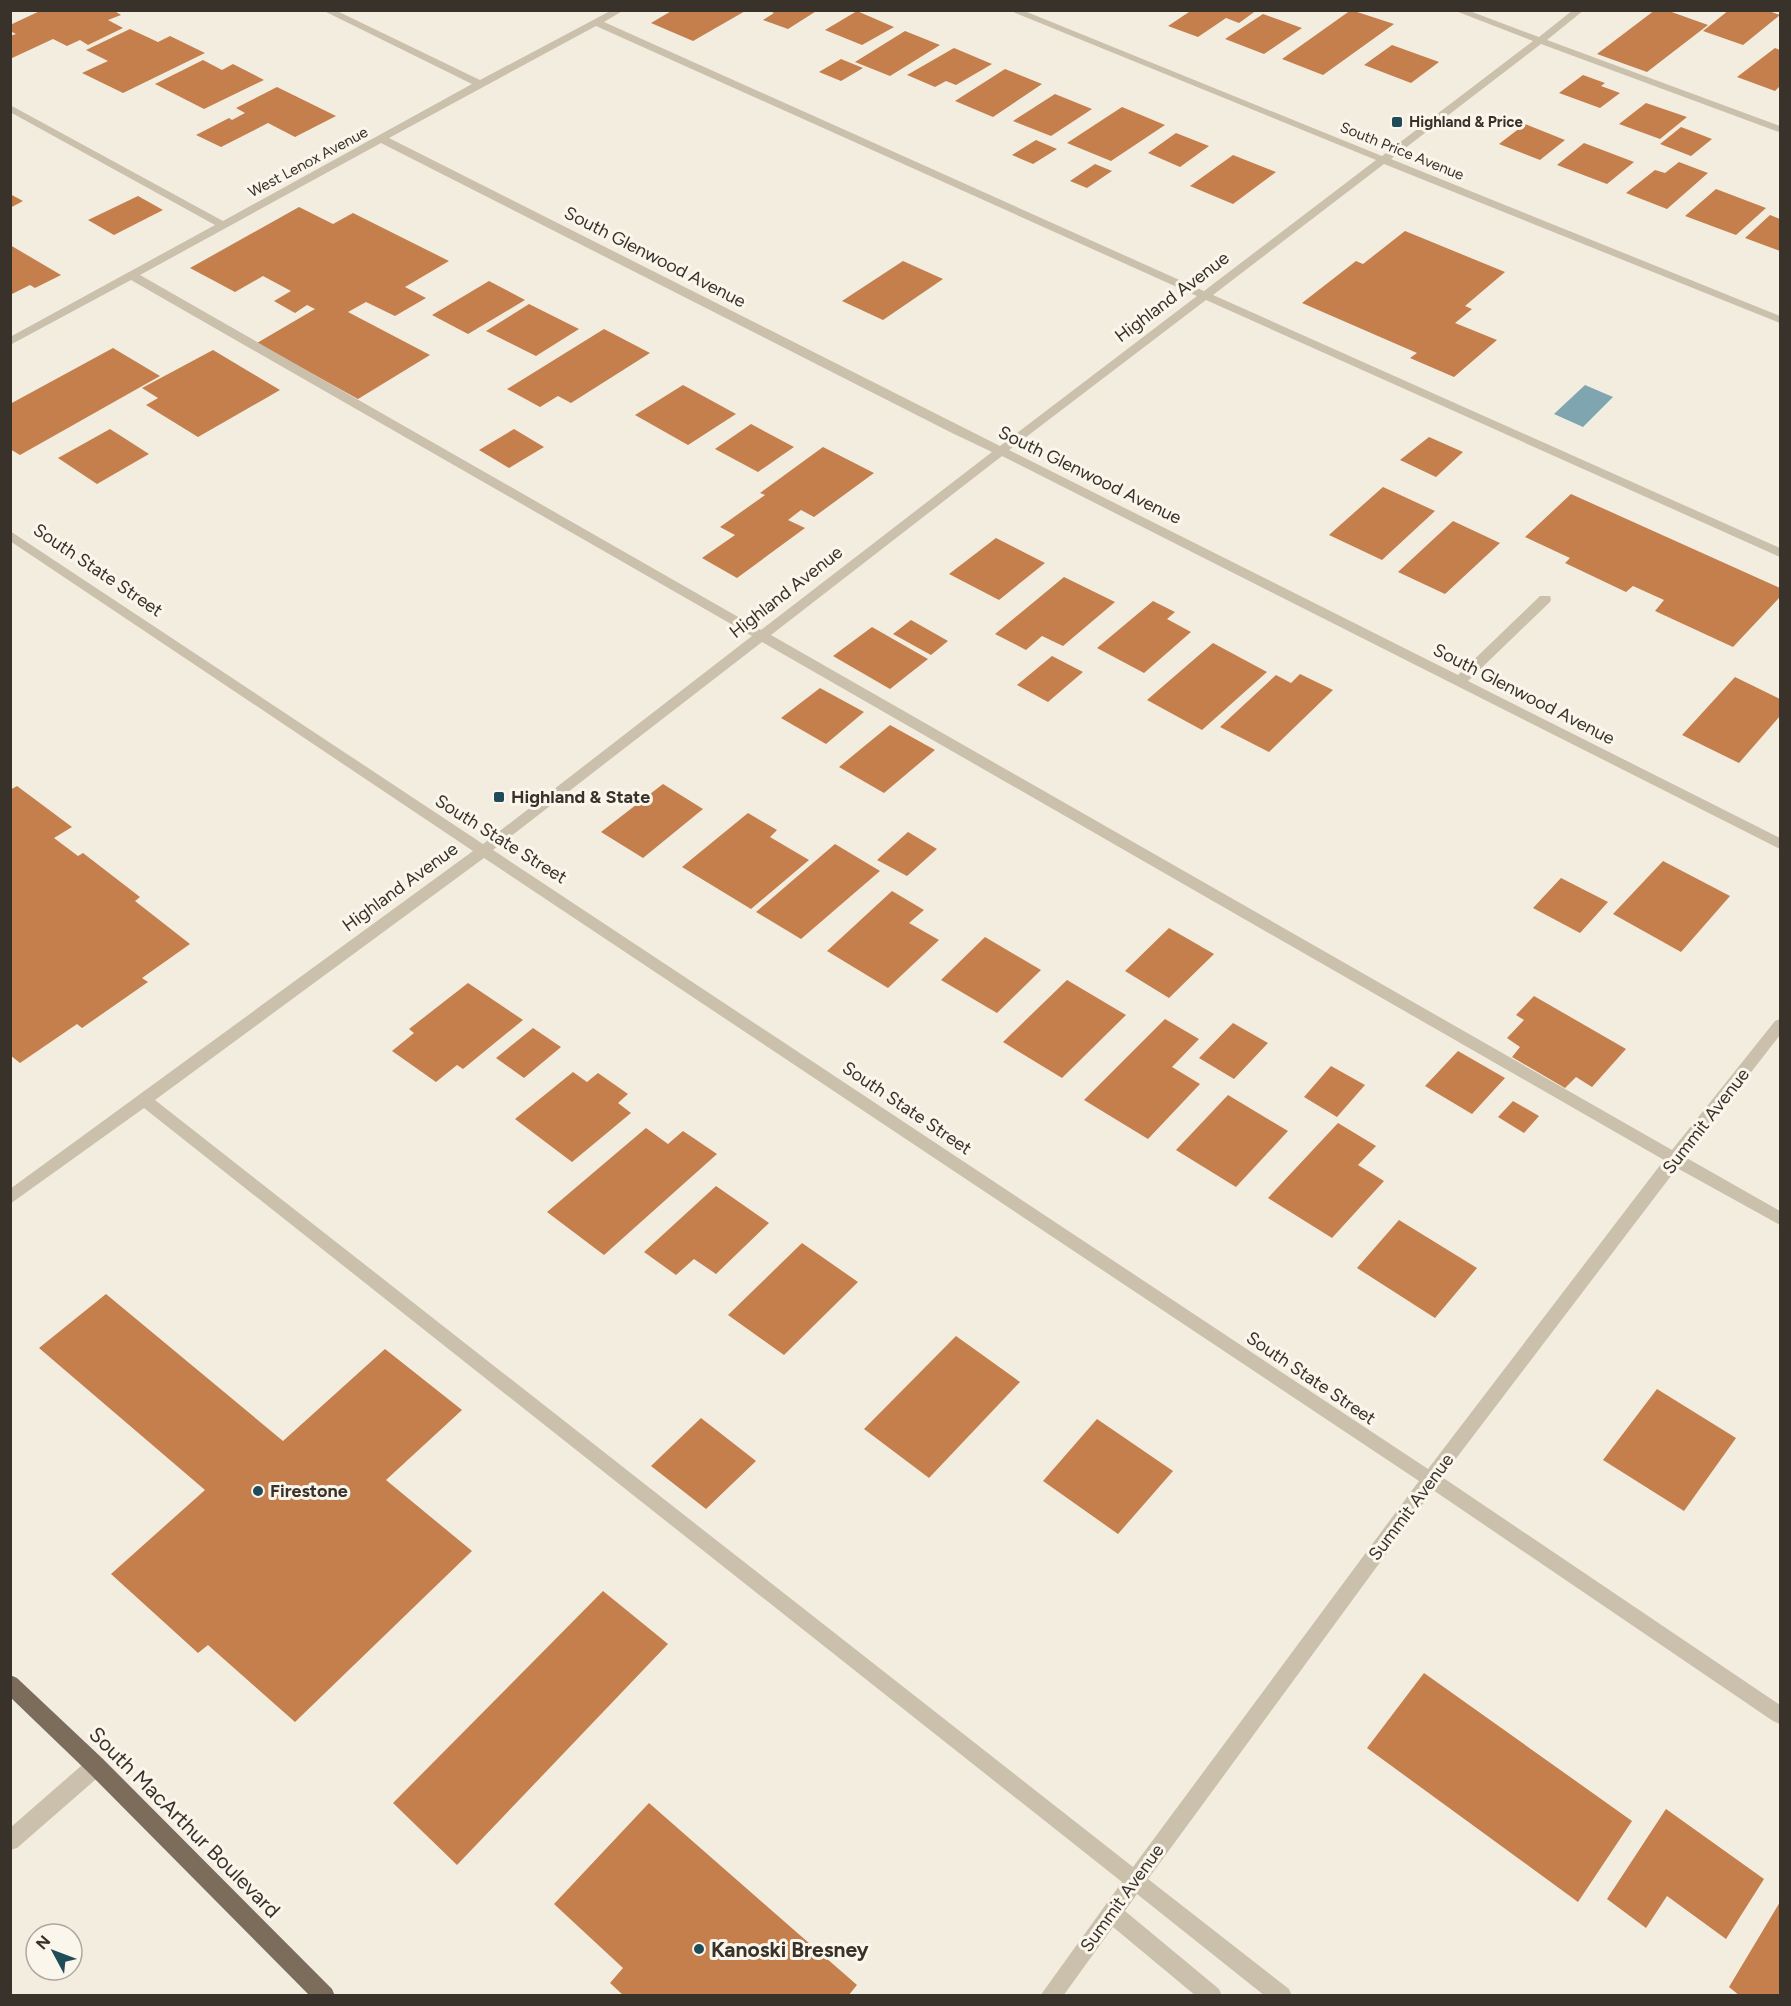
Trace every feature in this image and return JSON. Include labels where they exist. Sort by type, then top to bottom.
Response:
[{"type":"main road","name":"South MacArthur Boulevard","points":[[10,1684],[96,1766],[325,1995]]},
{"type":"street","points":[[326,10],[480,84]]},
{"type":"street","name":"West Lenox Avenue","points":[[10,342],[480,84],[620,10]]},
{"type":"street","name":"South Price Avenue","points":[[1012,10],[1780,320]]},
{"type":"street","points":[[1457,10],[1780,129]]},
{"type":"street","name":"Highland Avenue","points":[[10,1198],[483,851],[1002,450],[1386,160],[1580,10]]},
{"type":"street","points":[[597,23],[1780,552]]},
{"type":"street","points":[[10,108],[223,225]]},
{"type":"street","name":"South Glenwood Avenue","points":[[382,139],[1780,844]]},
{"type":"street","points":[[131,275],[1780,1219]]},
{"type":"street","name":"South State Street","points":[[10,535],[332,752],[535,883],[1430,1480],[1464,1500],[1780,1715]]},
{"type":"street","points":[[1460,681],[1545,599]]},
{"type":"street","name":"Summit Avenue","points":[[1050,1995],[1430,1480],[1675,1158],[1780,1025]]},
{"type":"street","points":[[142,1099],[1282,1995]]},
{"type":"street","points":[[10,1841],[96,1766]]},
{"type":"street","points":[[1112,1913],[1212,1995]]},
{"type":"water","points":[[1585,385],[1613,397],[1583,427],[1554,414]]},
{"type":"building","points":[[42,10],[113,10],[121,15],[108,20],[123,28],[88,45],[80,40],[67,46],[53,39],[10,59],[10,36],[16,34],[10,31],[10,25]]},
{"type":"building","points":[[673,10],[747,10],[693,41],[651,23]]},
{"type":"building","points":[[767,10],[818,10],[788,29],[763,20],[774,13]]},
{"type":"building","points":[[1186,10],[1257,10],[1239,23],[1226,18],[1198,37],[1168,26],[1189,12]]},
{"type":"building","points":[[1351,10],[1394,24],[1323,75],[1282,59]]},
{"type":"building","points":[[1655,10],[1666,10],[1708,25],[1647,72],[1597,54]]},
{"type":"building","points":[[1729,10],[1766,10],[1780,15],[1743,45],[1703,31]]},
{"type":"building","points":[[857,11],[894,27],[862,45],[825,30]]},
{"type":"building","points":[[1263,14],[1302,28],[1264,54],[1225,39]]},
{"type":"building","points":[[130,29],[158,42],[170,36],[205,53],[123,93],[82,73],[108,61],[86,50]]},
{"type":"building","points":[[905,31],[940,45],[890,76],[855,62]]},
{"type":"building","points":[[1392,45],[1439,62],[1411,83],[1364,65]]},
{"type":"building","points":[[954,48],[992,64],[956,85],[946,81],[935,87],[907,75]]},
{"type":"building","points":[[1775,48],[1780,50],[1780,86],[1775,91],[1737,77]]},
{"type":"building","points":[[841,59],[863,68],[841,81],[819,72]]},
{"type":"building","points":[[203,60],[222,70],[233,64],[264,80],[204,109],[155,84]]},
{"type":"building","points":[[1005,69],[1042,84],[993,117],[955,101]]},
{"type":"building","points":[[1583,75],[1605,83],[1601,86],[1620,93],[1600,108],[1559,93]]},
{"type":"building","points":[[277,87],[336,116],[295,137],[268,123],[221,147],[196,135],[229,118],[232,120],[245,113],[236,108]]},
{"type":"building","points":[[1055,94],[1092,109],[1051,136],[1013,121]]},
{"type":"building","points":[[1646,103],[1687,117],[1660,139],[1619,124]]},
{"type":"building","points":[[1122,107],[1165,125],[1111,161],[1067,143]]},
{"type":"building","points":[[1525,124],[1565,140],[1540,160],[1499,144]]},
{"type":"building","points":[[1681,127],[1712,139],[1691,156],[1660,144]]},
{"type":"building","points":[[1176,133],[1209,146],[1180,167],[1148,153]]},
{"type":"building","points":[[1036,140],[1057,149],[1033,164],[1012,155]]},
{"type":"building","points":[[1584,143],[1634,162],[1607,184],[1557,165]]},
{"type":"building","points":[[1233,155],[1276,172],[1233,204],[1190,186]]},
{"type":"building","points":[[1679,162],[1708,173],[1667,209],[1626,193],[1655,170],[1665,173]]},
{"type":"building","points":[[1095,164],[1112,171],[1087,188],[1070,181]]},
{"type":"building","points":[[1716,189],[1766,208],[1736,235],[1685,216]]},
{"type":"building","points":[[10,194],[23,201],[10,208]]},
{"type":"building","points":[[138,196],[163,210],[114,235],[88,220]]},
{"type":"building","points":[[299,207],[333,224],[353,213],[449,261],[405,287],[426,298],[395,316],[366,302],[348,312],[430,355],[358,399],[257,343],[315,309],[307,305],[295,313],[274,301],[291,291],[263,276],[235,292],[190,268]]},
{"type":"building","points":[[1770,215],[1780,219],[1780,251],[1745,238]]},
{"type":"building","points":[[1405,231],[1505,272],[1465,306],[1472,309],[1455,323],[1497,340],[1454,377],[1410,358],[1417,353],[1302,303],[1356,261],[1363,264]]},
{"type":"building","points":[[10,245],[61,275],[35,288],[30,285],[10,295]]},
{"type":"building","points":[[903,261],[943,279],[883,320],[842,301]]},
{"type":"building","points":[[489,281],[525,300],[468,334],[432,315]]},
{"type":"building","points":[[529,304],[579,329],[536,356],[486,331]]},
{"type":"building","points":[[604,329],[650,353],[571,403],[558,396],[540,407],[507,389]]},
{"type":"building","points":[[113,348],[160,376],[20,455],[10,449],[10,404]]},
{"type":"building","points":[[213,350],[280,390],[198,437],[146,405],[158,398],[142,388]]},
{"type":"building","points":[[683,385],[736,414],[688,445],[635,415]]},
{"type":"building","points":[[751,424],[794,447],[758,472],[715,449]]},
{"type":"building","points":[[110,429],[149,454],[97,484],[58,458]]},
{"type":"building","points":[[514,429],[544,447],[509,468],[479,450]]},
{"type":"building","points":[[1429,437],[1463,452],[1436,477],[1400,460]]},
{"type":"building","points":[[823,447],[874,473],[814,517],[801,510],[788,520],[805,528],[737,578],[702,558],[735,535],[720,527],[765,495],[760,493]]},
{"type":"building","points":[[1383,487],[1435,511],[1382,560],[1329,535]]},
{"type":"building","points":[[1571,494],[1780,588],[1780,597],[1733,647],[1655,611],[1664,600],[1633,586],[1626,592],[1565,563],[1570,558],[1525,537]]},
{"type":"building","points":[[1453,521],[1500,543],[1445,594],[1398,572]]},
{"type":"building","points":[[996,538],[1045,563],[999,600],[949,574]]},
{"type":"building","points":[[1064,577],[1115,602],[1063,646],[1042,636],[1026,650],[995,634]]},
{"type":"building","points":[[1153,601],[1175,612],[1167,619],[1191,632],[1144,673],[1097,648]]},
{"type":"building","points":[[911,620],[948,641],[931,655],[893,634]]},
{"type":"building","points":[[872,627],[928,659],[890,689],[833,656]]},
{"type":"building","points":[[1213,643],[1267,672],[1202,730],[1147,700]]},
{"type":"building","points":[[1052,656],[1083,672],[1048,702],[1017,685]]},
{"type":"building","points":[[1300,674],[1333,690],[1269,752],[1220,727],[1276,675],[1291,683]]},
{"type":"building","points":[[1735,677],[1780,699],[1780,716],[1739,763],[1682,735]]},
{"type":"building","points":[[820,688],[864,712],[826,744],[781,718]]},
{"type":"building","points":[[890,725],[935,750],[884,793],[839,767]]},
{"type":"building","points":[[663,784],[703,809],[643,858],[601,832]]},
{"type":"building","points":[[17,786],[72,827],[54,838],[78,856],[83,853],[140,897],[135,901],[190,944],[142,978],[148,982],[82,1028],[77,1024],[20,1063],[10,1055],[10,790]]},
{"type":"building","points":[[748,813],[777,830],[770,837],[809,860],[751,909],[682,867]]},
{"type":"building","points":[[908,832],[937,849],[907,876],[877,860]]},
{"type":"building","points":[[835,844],[880,871],[801,939],[756,912]]},
{"type":"building","points":[[1663,861],[1730,896],[1681,952],[1613,914]]},
{"type":"building","points":[[1561,878],[1608,902],[1580,933],[1533,908]]},
{"type":"building","points":[[892,891],[924,910],[909,923],[939,940],[888,988],[827,951]]},
{"type":"building","points":[[1169,928],[1214,954],[1169,998],[1125,971]]},
{"type":"building","points":[[985,937],[1041,970],[997,1013],[941,980]]},
{"type":"building","points":[[1067,980],[1126,1015],[1062,1078],[1003,1042]]},
{"type":"building","points":[[468,983],[523,1020],[463,1069],[457,1065],[436,1082],[392,1051],[414,1033],[409,1029]]},
{"type":"building","points":[[1534,996],[1626,1049],[1592,1087],[1576,1077],[1565,1088],[1512,1057],[1520,1047],[1507,1038],[1524,1020],[1516,1015]]},
{"type":"building","points":[[1165,1019],[1199,1039],[1172,1067],[1200,1084],[1148,1139],[1084,1100]]},
{"type":"building","points":[[1233,1023],[1268,1043],[1234,1079],[1199,1058]]},
{"type":"building","points":[[533,1028],[561,1047],[524,1078],[496,1058]]},
{"type":"building","points":[[1458,1051],[1505,1078],[1472,1114],[1425,1086]]},
{"type":"building","points":[[1331,1066],[1365,1085],[1337,1117],[1304,1097]]},
{"type":"building","points":[[573,1072],[587,1082],[598,1073],[628,1094],[618,1103],[631,1113],[572,1162],[515,1119]]},
{"type":"building","points":[[1228,1095],[1288,1131],[1236,1187],[1176,1150]]},
{"type":"building","points":[[1513,1101],[1539,1116],[1524,1133],[1498,1117]]},
{"type":"building","points":[[1338,1123],[1376,1146],[1358,1165],[1384,1181],[1332,1238],[1268,1198]]},
{"type":"building","points":[[646,1128],[668,1144],[683,1131],[717,1154],[604,1255],[547,1212]]},
{"type":"building","points":[[716,1186],[769,1223],[716,1274],[694,1259],[676,1275],[644,1252]]},
{"type":"building","points":[[1399,1220],[1477,1268],[1435,1318],[1357,1268]]},
{"type":"building","points":[[802,1243],[858,1282],[784,1355],[728,1315]]},
{"type":"building","points":[[106,1294],[283,1441],[385,1349],[462,1410],[386,1480],[472,1551],[295,1722],[208,1645],[198,1653],[111,1574],[205,1490],[39,1348]]},
{"type":"building","points":[[956,1336],[1020,1382],[929,1478],[864,1429]]},
{"type":"building","points":[[1657,1389],[1736,1438],[1684,1511],[1603,1460]]},
{"type":"building","points":[[701,1418],[756,1461],[706,1509],[651,1466]]},
{"type":"building","points":[[1097,1419],[1173,1471],[1118,1534],[1043,1481]]},
{"type":"building","points":[[603,1591],[668,1644],[457,1865],[393,1803]]},
{"type":"building","points":[[1424,1673],[1632,1821],[1578,1902],[1367,1748]]},
{"type":"building","points":[[649,1803],[857,1985],[848,1996],[624,1996],[610,1983],[623,1968],[554,1904]]},
{"type":"building","points":[[1666,1809],[1764,1879],[1726,1939],[1667,1896],[1646,1928],[1607,1899]]},
{"type":"building","points":[[1780,1902],[1780,1996],[1740,1996],[1729,1987]]},
{"type":"place","name":"Highland & Price","points":[[1397,122]]},
{"type":"place","name":"Highland & State","points":[[499,797]]},
{"type":"place","name":"Firestone","points":[[258,1491]]},
{"type":"place","name":"Kanoski Bresney","points":[[699,1949]]}]
